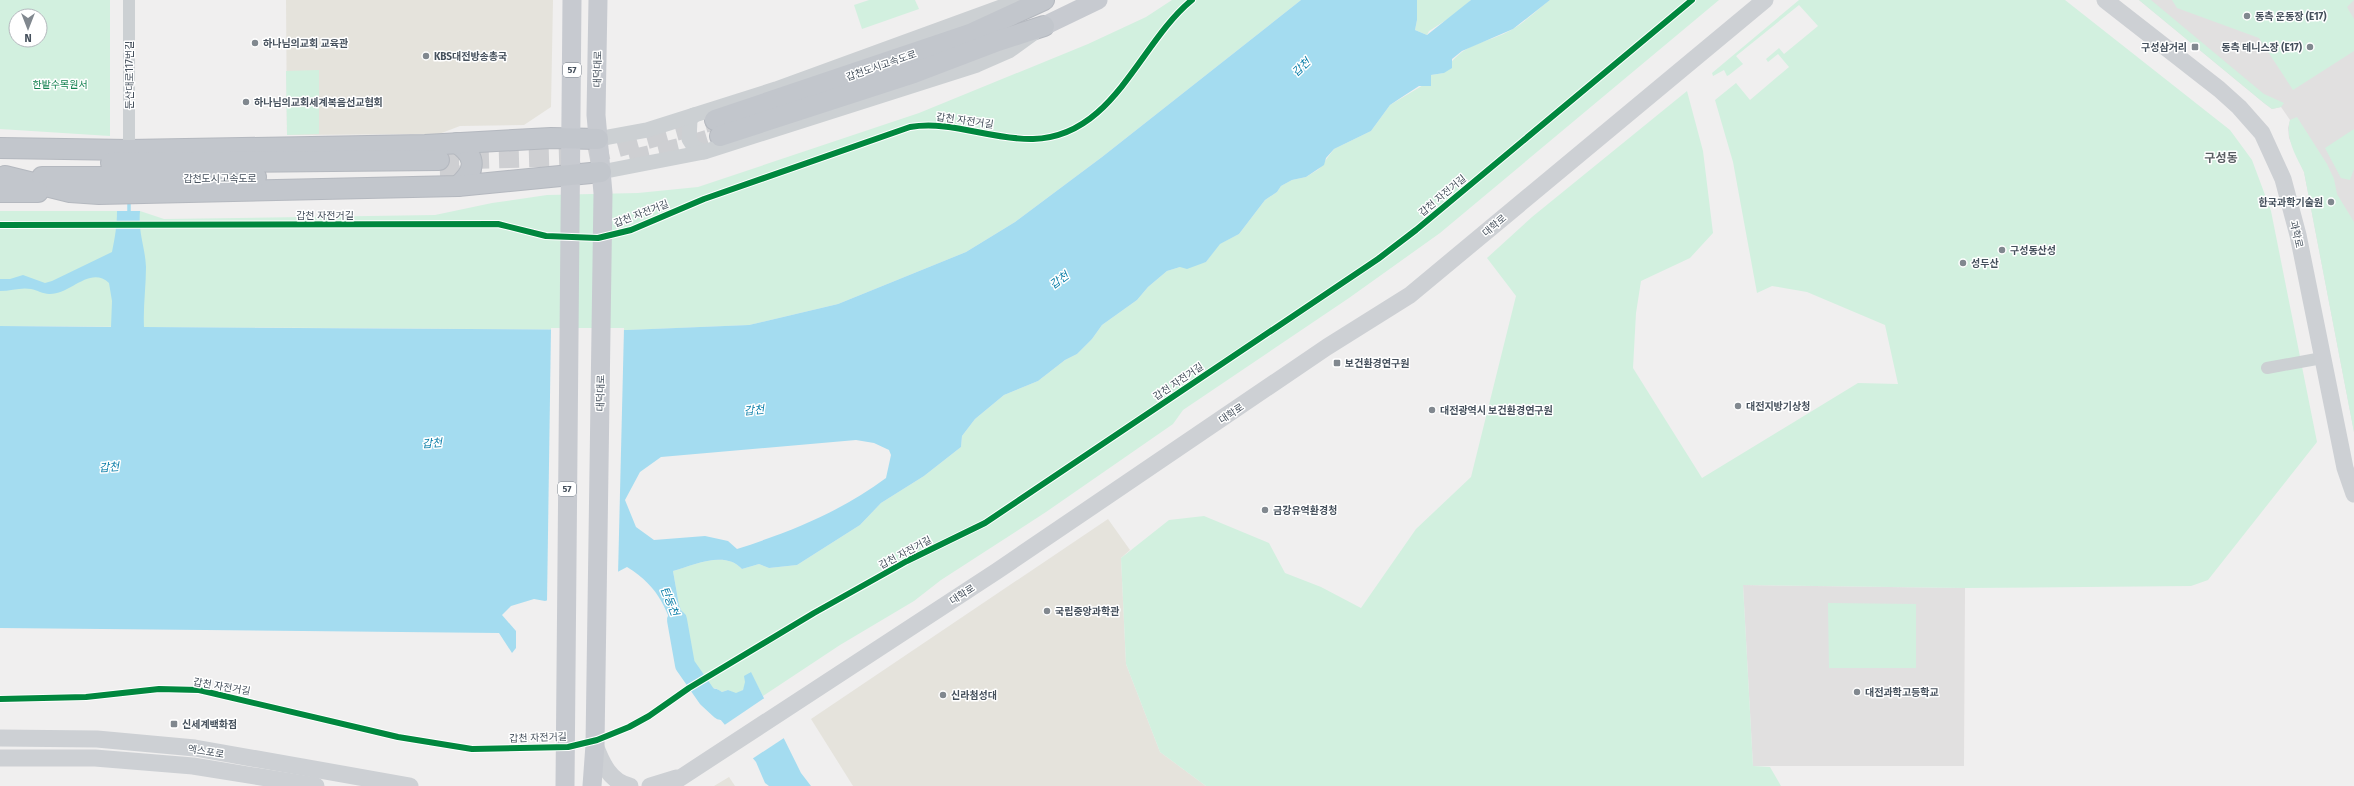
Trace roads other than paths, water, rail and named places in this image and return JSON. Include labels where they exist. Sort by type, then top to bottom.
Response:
[{"type":"highway","name":"갑천도시고속도로","points":[[1044,0],[970,34],[717,128],[900,77],[998,41],[1044,26]]},
{"type":"highway","points":[[0,148],[129,150],[457,143],[551,138],[571,140],[598,139]]},
{"type":"highway","points":[[457,143],[470,154],[472,166],[468,177],[458,186]]},
{"type":"highway","name":"갑천도시고속도로","points":[[1,176],[440,168]]},
{"type":"highway","points":[[1,176],[70,192],[137,194],[569,184],[601,172]]},
{"type":"main road","name":"57","points":[[565,786],[569,184],[571,140],[572,0]]},
{"type":"main road","name":"대덕대로","points":[[592,786],[595,745],[604,193],[598,139],[598,0]]},
{"type":"main road","points":[[1044,26],[1098,0]]},
{"type":"main road","name":"대학로","points":[[668,786],[997,571],[1328,347],[1410,295],[1765,0]]},
{"type":"main road","name":"과학로","points":[[2105,0],[2219,89],[2239,107],[2262,133],[2283,179],[2298,235],[2345,468],[2354,494]]},
{"type":"main road","name":"엑스포로","points":[[0,738],[97,739],[194,748],[410,786]]},
{"type":"main road","points":[[595,745],[603,764],[612,776],[626,785]]},
{"type":"main road","name":"엑스포로","points":[[0,758],[95,758],[193,766],[316,786]]},
{"type":"main road","points":[[650,786],[688,773]]},
{"type":"street","name":"둔산대로117번길","points":[[129,0],[129,150]]},
{"type":"street","points":[[598,139],[633,134],[849,64],[1020,0]]},
{"type":"street","points":[[601,172],[704,152],[976,65],[1009,51],[1044,26]]},
{"type":"street","points":[[694,114],[690,120],[689,139],[694,147],[704,152]]},
{"type":"street","points":[[2267,368],[2322,358]]},
{"type":"water","name":"갑천","points":[[1301,0],[1417,0],[1417,20],[1415,30],[1427,35],[1471,0],[1550,0],[1513,29],[1462,51],[1452,59],[1452,68],[1444,73],[1431,75],[1431,86],[1419,86],[1390,105],[1371,131],[1334,149],[1326,158],[1324,165],[1306,177],[1292,180],[1281,186],[1277,192],[1265,200],[1239,234],[1220,244],[1206,262],[1187,269],[1180,267],[1167,271],[1148,287],[1137,300],[1102,325],[1092,339],[1077,354],[1065,360],[1038,381],[1004,395],[975,419],[962,436],[961,447],[924,476],[881,503],[860,525],[797,565],[769,568],[759,564],[742,569],[735,563],[727,560],[718,560],[700,563],[673,571],[679,605],[684,616],[686,645],[679,647],[671,622],[655,592],[648,583],[627,567],[587,588],[545,601],[534,599],[511,606],[502,615],[516,631],[516,648],[512,653],[499,633],[0,628],[0,326],[111,327],[112,301],[109,283],[102,278],[95,277],[87,279],[65,290],[49,294],[27,289],[0,291],[0,279],[10,279],[23,275],[45,283],[112,252],[116,232],[117,211],[140,211],[140,226],[146,267],[144,327],[627,330],[749,325],[838,304],[966,252],[1015,222],[1102,157]],"holes":[[[856,440],[874,443],[889,450],[891,455],[886,478],[852,501],[815,520],[737,549],[728,541],[705,536],[654,540],[636,527],[625,500],[640,472],[661,457]]]},
{"type":"water","points":[[751,672],[801,773],[811,786],[769,786],[765,783],[756,762],[720,719],[704,707],[696,695],[712,688],[722,692],[728,690],[736,693],[743,690],[745,682],[744,676]]},
{"type":"waterway","points":[[129,203],[129,216]]},
{"type":"waterway","name":"탄동천","points":[[677,620],[685,665],[708,698],[721,710]]},
{"type":"tunnel","points":[[439,160],[574,156],[615,148],[715,120]]},
{"type":"tunnel","points":[[630,160],[684,147],[720,136]]},
{"type":"tunnel","points":[[440,176],[482,175]]},
{"type":"place","name":"동측 운동장 (E17)","points":[[2247,16]]},
{"type":"place","name":"하나님의교회 교육관","points":[[255,43]]},
{"type":"place","name":"구성삼거리","points":[[2195,47]]},
{"type":"place","name":"동측 테니스장 (E17)","points":[[2310,47]]},
{"type":"place","name":"KBS대전방송총국","points":[[426,56]]},
{"type":"place","name":"하나님의교회세계복음선교협회","points":[[246,102]]},
{"type":"place","name":"한국과학기술원","points":[[2331,202]]},
{"type":"place","name":"구성동산성","points":[[2002,250]]},
{"type":"place","name":"성두산","points":[[1963,263]]},
{"type":"place","name":"보건환경연구원","points":[[1337,363]]},
{"type":"place","name":"대전지방기상청","points":[[1738,406]]},
{"type":"place","name":"대전광역시 보건환경연구원","points":[[1432,410]]},
{"type":"place","name":"금강유역환경청","points":[[1265,510]]},
{"type":"place","name":"국립중앙과학관","points":[[1047,611]]},
{"type":"place","name":"대전과학고등학교","points":[[1857,692]]},
{"type":"place","name":"신라첨성대","points":[[943,695]]},
{"type":"place","name":"신세계백화점","points":[[174,724]]},
{"type":"district","name":"구성동","points":[[2221,158]]},
{"type":"park label","name":"한밭수목원서","points":[[60,84]]}]
